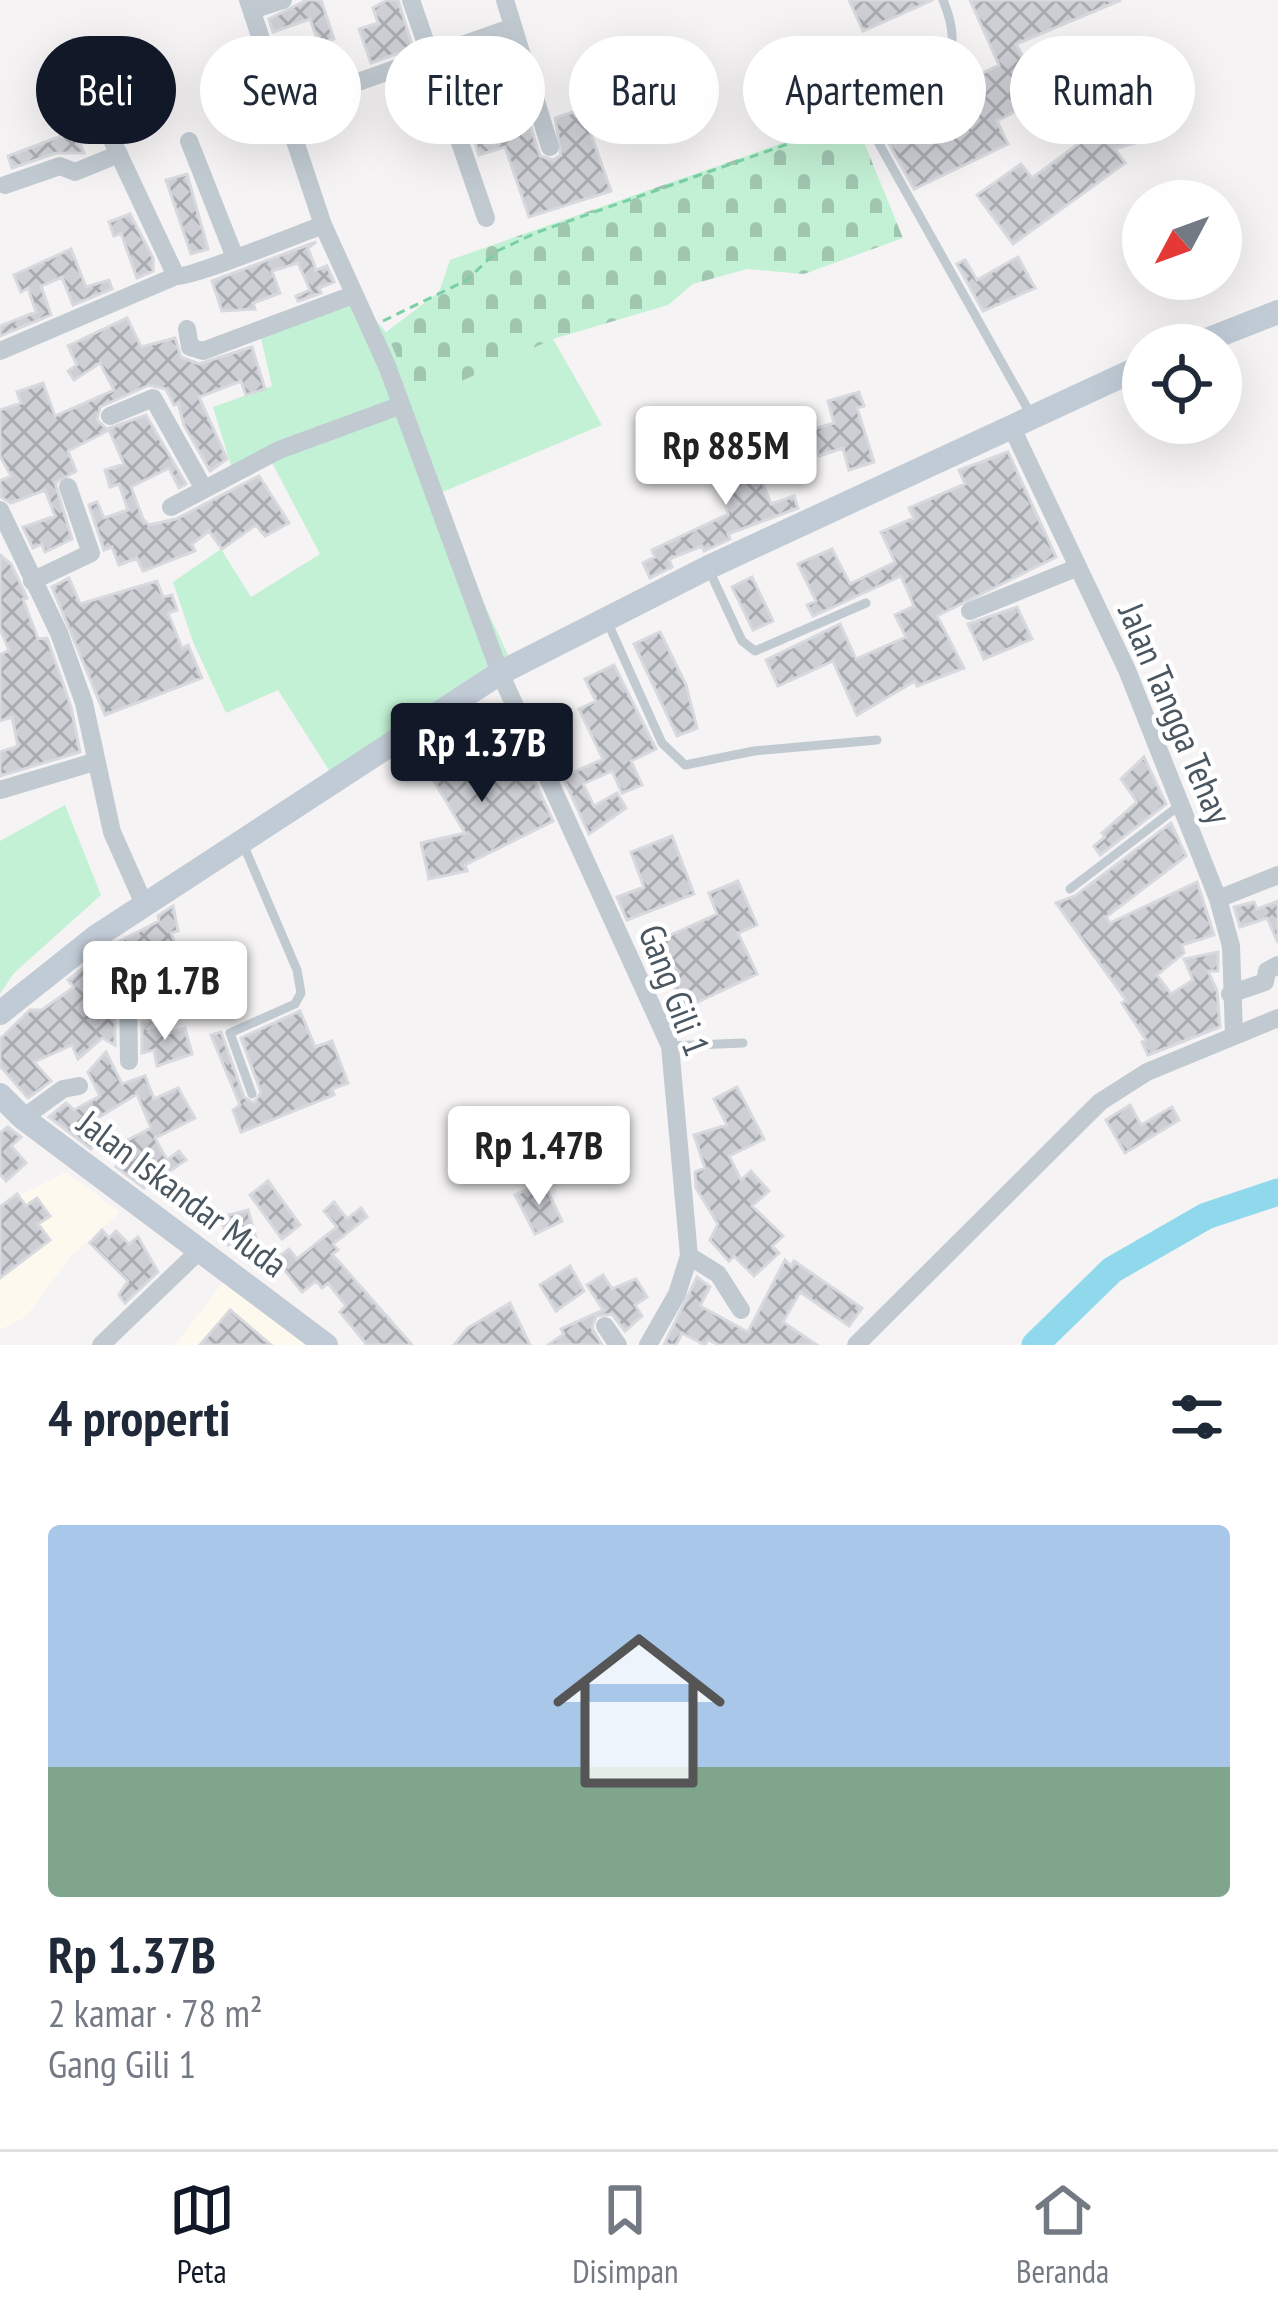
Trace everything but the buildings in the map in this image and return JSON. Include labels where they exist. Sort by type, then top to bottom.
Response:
[{"type":"street","points":[[250,5],[283,0]]},
{"type":"street","points":[[411,0],[422,36]]},
{"type":"street","points":[[506,0],[550,147]]},
{"type":"street","name":"Gang Gili 1","points":[[250,5],[260,36]]},
{"type":"street","points":[[488,36],[513,27]]},
{"type":"street","points":[[189,141],[234,255]]},
{"type":"street","points":[[114,144],[176,276]]},
{"type":"street","name":"Gang Gili 1","points":[[294,144],[323,225],[370,327],[500,674],[670,1046],[689,1256],[677,1294],[648,1345]]},
{"type":"street","points":[[460,144],[486,218]]},
{"type":"street","points":[[5,185],[64,165],[75,172],[119,154]]},
{"type":"street","points":[[0,351],[176,276],[188,278],[234,255],[323,225]]},
{"type":"street","points":[[187,329],[190,347],[203,351],[353,295]]},
{"type":"street","points":[[1242,326],[1278,312]]},
{"type":"street","points":[[0,1012],[144,904],[500,674],[707,568],[1122,376]]},
{"type":"street","points":[[110,416],[153,398],[204,489]]},
{"type":"street","points":[[171,507],[279,450],[399,406]]},
{"type":"street","name":"Jalan Tangga Tehay","points":[[1022,423],[1076,568],[1127,670],[1218,898],[1231,946],[1234,1035]]},
{"type":"street","points":[[32,581],[91,553],[68,487]]},
{"type":"street","points":[[0,510],[5,538],[59,633],[84,704],[112,832],[144,904]]},
{"type":"street","points":[[970,610],[1076,568]]},
{"type":"street","points":[[0,790],[94,762]]},
{"type":"street","points":[[1218,898],[1278,875]]},
{"type":"street","points":[[97,936],[128,998],[129,1061]]},
{"type":"street","points":[[1230,994],[1262,983],[1267,971],[1278,965]]},
{"type":"street","points":[[856,1345],[1100,1102],[1147,1072],[1278,1018]]},
{"type":"street","points":[[9,1110],[79,1086]]},
{"type":"street","name":"Jalan Iskandar Muda","points":[[9,1110],[326,1345]]},
{"type":"street","points":[[101,1345],[199,1251]]},
{"type":"street","points":[[689,1256],[718,1274],[741,1310]]},
{"type":"street","points":[[605,1326],[618,1345]]},
{"type":"lane","points":[[943,0],[956,36]]},
{"type":"lane","points":[[878,144],[1022,423]]},
{"type":"lane","points":[[707,568],[742,641],[754,651],[866,602]]},
{"type":"lane","points":[[607,619],[662,743],[685,765],[754,751],[877,740]]},
{"type":"lane","points":[[1070,889],[1181,804]]},
{"type":"lane","points":[[241,839],[297,970],[301,993],[295,1004],[230,1033],[252,1094]]},
{"type":"lane","points":[[670,1046],[743,1043]]},
{"type":"path","points":[[370,327],[467,280],[497,250],[538,232],[787,144]]},
{"type":"shaded area","points":[[66,1172],[120,1212],[70,1257],[26,1317],[0,1330],[0,1205]]},
{"type":"shaded area","points":[[226,1278],[314,1345],[175,1345]]},
{"type":"green space","points":[[780,144],[865,144],[903,238],[804,274],[747,269],[693,284],[668,305],[553,339],[416,402],[386,332],[439,292],[450,260]]},
{"type":"green space","points":[[358,301],[386,332],[416,402],[553,339],[602,425],[433,496],[510,659],[336,781],[278,690],[226,713],[193,642],[173,582],[221,549],[251,597],[320,554],[268,455],[232,469],[213,407],[272,386],[260,334]]},
{"type":"green space","points":[[65,805],[101,895],[14,973],[0,994],[0,841]]},
{"type":"waterway","points":[[1035,1345],[1112,1270],[1206,1216],[1278,1192]]}]
